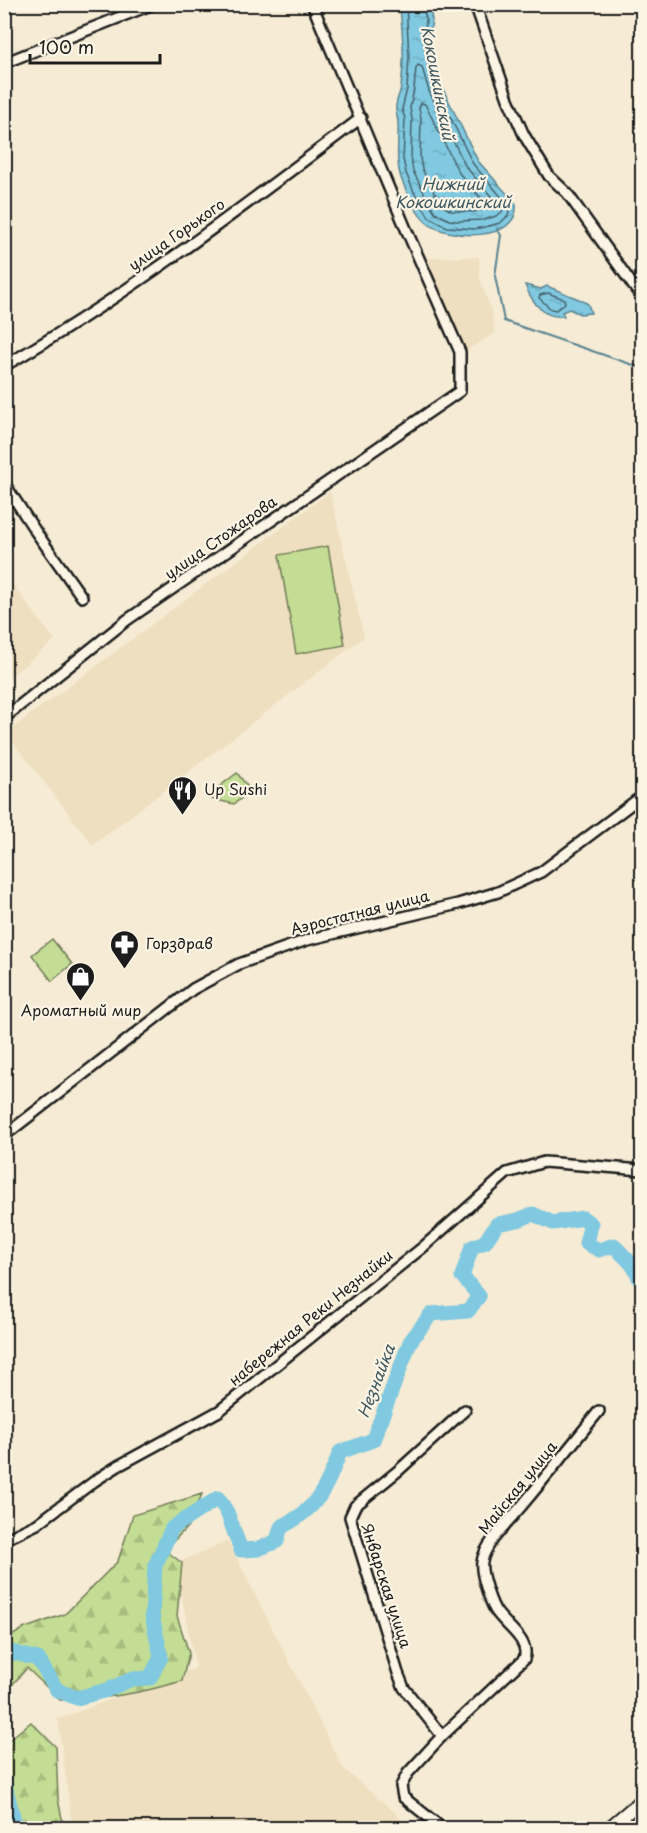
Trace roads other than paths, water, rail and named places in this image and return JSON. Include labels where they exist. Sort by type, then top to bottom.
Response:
[{"type":"main road","points":[[609,1828],[642,1800]]},
{"type":"street","points":[[4,63],[153,4]]},
{"type":"street","points":[[312,4],[361,118]]},
{"type":"street","points":[[475,4],[508,99],[524,135],[549,176],[567,193],[642,298]]},
{"type":"street","name":"улица Стожарова","points":[[4,718],[127,620],[460,391],[460,352],[406,229],[361,118]]},
{"type":"street","name":"улица Горького","points":[[4,366],[47,341],[143,278],[361,118]]},
{"type":"street","points":[[4,483],[82,597]]},
{"type":"street","name":"Аэростатная улица","points":[[4,1136],[194,989],[238,964],[307,939],[458,904],[498,892],[542,872],[642,796]]},
{"type":"street","name":"набережная Реки Незнайки","points":[[4,1540],[37,1524],[103,1475],[219,1411],[422,1248],[507,1173],[544,1162],[642,1170]]},
{"type":"street","name":"Январская улица","points":[[442,1736],[408,1693],[398,1673],[350,1517],[356,1506],[465,1410]]},
{"type":"street","name":"Майская улица","points":[[442,1828],[403,1797],[401,1792],[403,1780],[442,1736],[524,1659],[525,1654],[524,1644],[491,1602],[481,1567],[482,1559],[497,1536],[599,1411]]},
{"type":"water","name":"Нижний Кокошкинский","points":[[400,5],[429,5],[432,20],[429,43],[441,85],[478,161],[516,204],[514,217],[506,226],[495,232],[464,234],[436,228],[418,213],[403,183],[398,164],[396,107],[403,67]]},
{"type":"water","points":[[525,285],[541,289],[547,286],[581,300],[588,304],[591,313],[580,314],[569,309],[562,312],[564,316],[550,315],[535,303]]},
{"type":"waterway","name":"Кокошкинский","points":[[497,229],[501,235],[495,276],[504,321],[642,368]]},
{"type":"waterway","name":"Незнайка","points":[[4,1656],[11,1652],[38,1659],[57,1690],[77,1698],[107,1690],[132,1679],[150,1678],[161,1657],[152,1615],[155,1566],[172,1528],[218,1498],[227,1512],[241,1550],[258,1549],[277,1541],[281,1527],[304,1513],[319,1496],[340,1452],[373,1440],[410,1342],[431,1314],[468,1311],[479,1296],[462,1276],[472,1247],[485,1242],[497,1224],[533,1214],[553,1223],[583,1218],[591,1224],[586,1243],[599,1250],[614,1245],[632,1265],[642,1281]]},
{"type":"waterway","points":[[4,1781],[16,1828]]},
{"type":"place","name":"Up Sushi","points":[[183,816]]},
{"type":"place","name":"Горздрав","points":[[125,970]]},
{"type":"place","name":"Ароматный мир","points":[[81,1002]]}]
